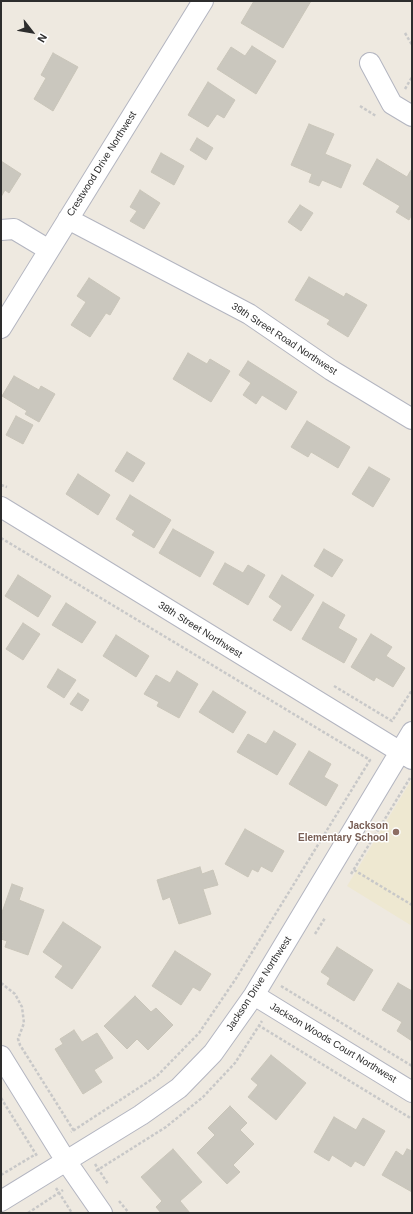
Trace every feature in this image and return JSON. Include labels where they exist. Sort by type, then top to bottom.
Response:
[{"type":"street","name":"Crestwood Drive Northwest","points":[[1,328],[8,300],[49,250],[203,1]]},
{"type":"street","points":[[370,62],[392,104],[412,116]]},
{"type":"street","name":"39th Street Road Northwest","points":[[68,219],[248,314],[331,370],[412,419]]},
{"type":"street","points":[[1,230],[14,229],[49,250]]},
{"type":"street","name":"38th Street Northwest","points":[[1,507],[406,756]]},
{"type":"street","name":"Jackson Drive Northwest","points":[[1,1201],[141,1115],[179,1088],[213,1052],[254,995],[406,756],[412,732]]},
{"type":"street","name":"Jackson Woods Court Northwest","points":[[254,995],[412,1092]]},
{"type":"street","points":[[1,1056],[66,1161],[102,1213]]},
{"type":"path","points":[[405,32],[412,45]]},
{"type":"path","points":[[404,91],[412,77]]},
{"type":"path","points":[[1,538],[370,760],[232,985],[199,1033],[157,1076],[68,1134]]},
{"type":"path","points":[[392,721],[412,690]]},
{"type":"path","points":[[354,870],[412,905]]},
{"type":"path","points":[[277,982],[282,987],[412,1066]]},
{"type":"path","points":[[1,983],[15,994],[22,1007],[24,1024],[18,1039],[20,1045],[77,1135]]},
{"type":"path","points":[[252,1021],[412,1119]]},
{"type":"path","points":[[1,1098],[39,1160]]},
{"type":"path","points":[[1,1175],[42,1150]]},
{"type":"path","points":[[94,1162],[109,1186]]},
{"type":"path","points":[[55,1186],[72,1213]]},
{"type":"path","points":[[28,1213],[67,1188]]},
{"type":"path","points":[[117,1198],[129,1213]]},
{"type":"shaded area","name":"Jackson Elementary School","points":[[412,779],[412,926],[347,886]]},
{"type":"building","points":[[254,1],[311,1],[283,48],[241,23]]},
{"type":"building","points":[[252,46],[276,61],[256,94],[217,69],[231,47],[245,56]]},
{"type":"building","points":[[53,53],[78,67],[53,111],[34,99],[46,78],[41,75]]},
{"type":"building","points":[[208,82],[235,100],[224,118],[217,114],[208,127],[188,115]]},
{"type":"building","points":[[309,124],[334,134],[325,154],[351,165],[341,188],[322,180],[319,186],[309,182],[312,174],[291,165]]},
{"type":"building","points":[[197,138],[213,148],[206,160],[190,150]]},
{"type":"building","points":[[161,153],[184,166],[174,185],[151,172]]},
{"type":"building","points":[[377,159],[407,177],[411,170],[412,171],[412,214],[409,220],[396,212],[400,206],[363,184]]},
{"type":"building","points":[[1,161],[21,174],[9,193],[5,190],[1,197]]},
{"type":"building","points":[[140,190],[160,203],[144,229],[130,221],[137,211],[130,207]]},
{"type":"building","points":[[300,205],[313,213],[301,231],[288,222]]},
{"type":"building","points":[[309,277],[344,297],[346,293],[367,305],[348,337],[327,324],[330,320],[295,300]]},
{"type":"building","points":[[89,278],[120,298],[110,315],[106,313],[90,337],[71,325],[86,302],[77,296]]},
{"type":"building","points":[[188,353],[207,364],[210,359],[230,371],[211,402],[173,379]]},
{"type":"building","points":[[248,361],[297,392],[286,410],[262,395],[256,404],[243,395],[251,383],[239,375]]},
{"type":"building","points":[[14,376],[39,390],[41,386],[55,394],[39,422],[25,414],[27,411],[2,396]]},
{"type":"building","points":[[16,416],[33,425],[23,444],[6,435]]},
{"type":"building","points":[[307,421],[350,447],[338,468],[311,452],[308,457],[291,447]]},
{"type":"building","points":[[127,452],[145,463],[133,482],[115,471]]},
{"type":"building","points":[[369,467],[390,479],[373,507],[352,494]]},
{"type":"building","points":[[78,474],[110,495],[98,515],[66,494]]},
{"type":"building","points":[[130,495],[171,520],[154,548],[132,535],[135,531],[116,519]]},
{"type":"building","points":[[173,529],[214,552],[200,577],[159,553]]},
{"type":"building","points":[[324,549],[343,560],[332,577],[314,566]]},
{"type":"building","points":[[225,563],[243,573],[248,565],[265,575],[248,605],[213,584]]},
{"type":"building","points":[[18,575],[51,596],[38,617],[5,596]]},
{"type":"building","points":[[282,575],[314,595],[291,631],[273,620],[282,606],[269,597]]},
{"type":"building","points":[[323,602],[345,615],[338,628],[357,639],[344,663],[302,639]]},
{"type":"building","points":[[66,603],[96,622],[82,643],[52,625]]},
{"type":"building","points":[[23,623],[40,634],[23,660],[6,649]]},
{"type":"building","points":[[371,634],[392,647],[386,656],[405,668],[393,687],[376,677],[374,681],[351,667]]},
{"type":"building","points":[[116,635],[149,656],[136,677],[103,656]]},
{"type":"building","points":[[58,669],[76,680],[64,698],[47,687]]},
{"type":"building","points":[[177,671],[198,684],[179,718],[157,706],[159,702],[144,694],[156,675],[170,683]]},
{"type":"building","points":[[213,691],[246,712],[233,733],[199,712]]},
{"type":"building","points":[[78,693],[89,700],[82,711],[70,704]]},
{"type":"building","points":[[274,731],[296,744],[277,775],[237,752],[248,734],[266,744]]},
{"type":"building","points":[[309,751],[331,764],[324,777],[338,785],[326,806],[289,784]]},
{"type":"building","points":[[245,829],[284,851],[272,872],[261,866],[258,872],[252,869],[248,877],[225,864]]},
{"type":"building","points":[[200,867],[202,874],[213,870],[218,885],[203,889],[211,914],[179,924],[170,897],[163,900],[157,880]]},
{"type":"building","points":[[12,884],[23,888],[19,900],[44,910],[28,955],[5,947],[7,941],[1,939],[3,932],[1,931],[1,915]]},
{"type":"building","points":[[63,922],[101,947],[72,989],[55,977],[63,966],[43,952]]},
{"type":"building","points":[[337,947],[373,970],[354,1001],[327,984],[330,978],[321,972]]},
{"type":"building","points":[[175,951],[211,974],[200,991],[193,987],[181,1005],[152,986]]},
{"type":"building","points":[[398,983],[412,991],[412,1041],[397,1031],[402,1022],[382,1010]]},
{"type":"building","points":[[135,996],[151,1012],[156,1008],[173,1025],[148,1050],[137,1039],[127,1049],[104,1026]]},
{"type":"building","points":[[74,1030],[82,1042],[97,1033],[113,1058],[94,1070],[102,1082],[83,1094],[55,1049],[63,1044],[60,1039]]},
{"type":"building","points":[[271,1055],[306,1083],[276,1120],[248,1097],[258,1085],[251,1079]]},
{"type":"building","points":[[230,1106],[247,1123],[240,1130],[254,1144],[233,1165],[240,1172],[227,1184],[197,1153],[215,1135],[208,1128]]},
{"type":"building","points":[[334,1117],[356,1130],[363,1118],[385,1131],[364,1166],[355,1161],[351,1167],[332,1155],[329,1161],[314,1152]]},
{"type":"building","points":[[173,1149],[202,1182],[180,1201],[190,1213],[161,1213],[156,1207],[162,1201],[141,1177]]},
{"type":"building","points":[[407,1149],[412,1151],[412,1192],[382,1175],[396,1151],[403,1156]]},
{"type":"place","name":"Jackson Elementary School","points":[[396,832]]}]
